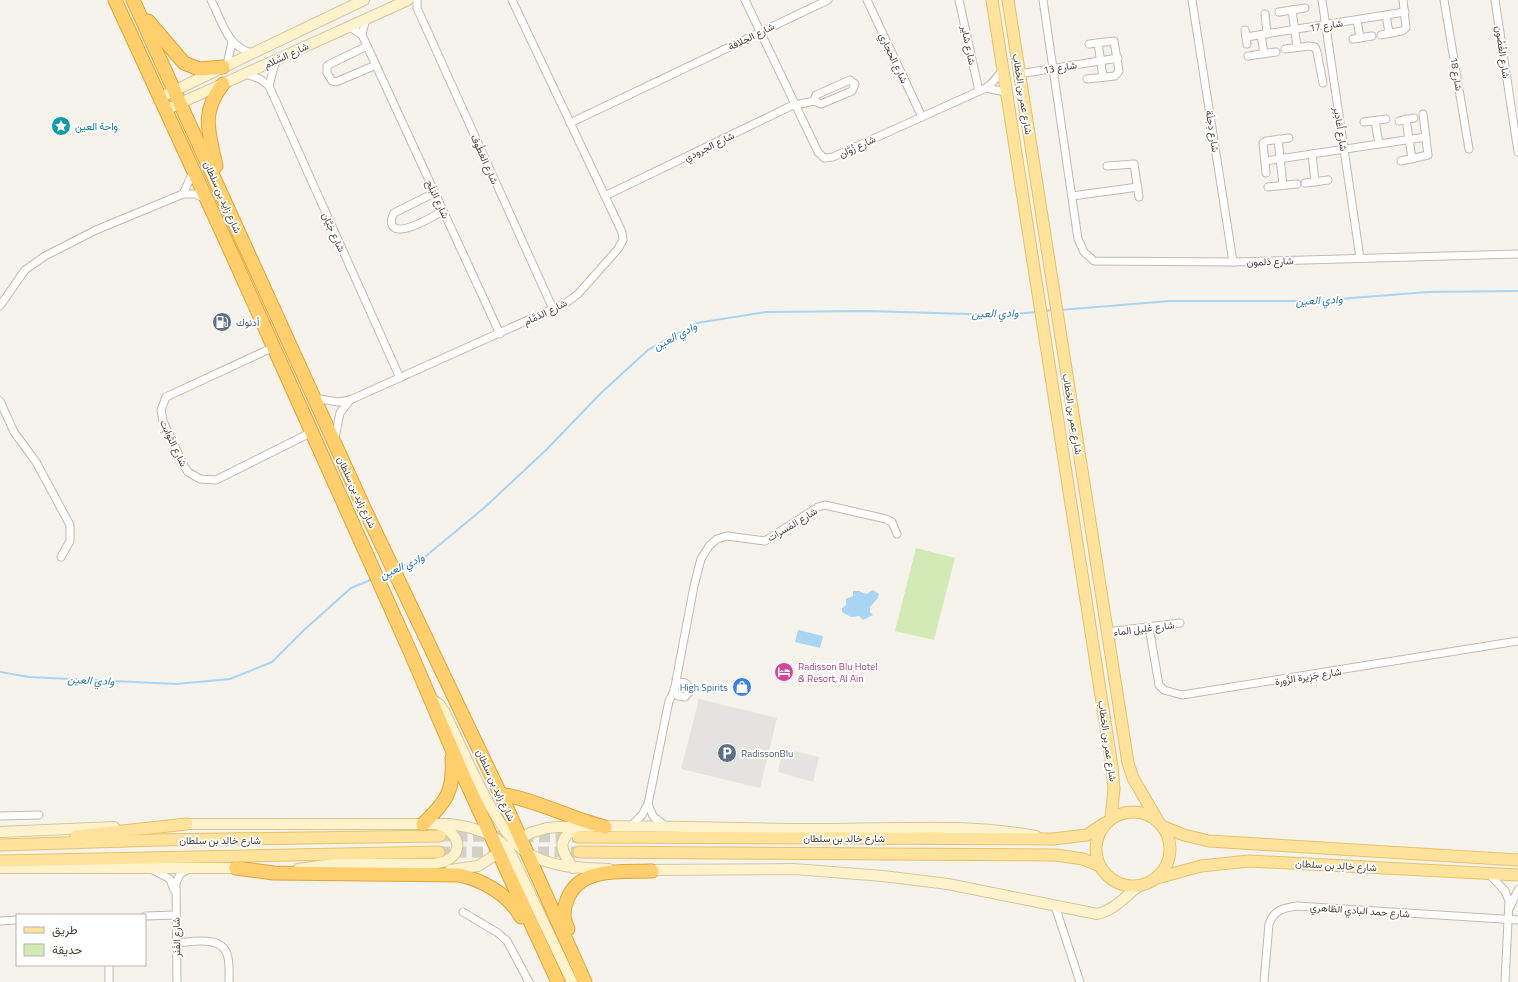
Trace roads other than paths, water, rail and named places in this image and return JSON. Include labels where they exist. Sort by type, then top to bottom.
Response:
[{"type":"highway","name":"شارع زايد بن سلطان","points":[[115,0],[274,347],[409,649],[451,748],[491,835],[527,853],[585,982]]},
{"type":"highway","name":"شارع زايد بن سلطان","points":[[133,0],[182,103],[365,510],[500,794],[510,845],[558,982]]},
{"type":"highway","points":[[140,14],[157,30],[184,63],[199,69],[225,66]]},
{"type":"highway","points":[[218,183],[208,128],[208,111],[212,100],[223,84]]},
{"type":"highway","points":[[429,824],[448,795],[452,777],[451,748]]},
{"type":"highway","points":[[500,794],[536,802],[570,817],[606,827]]},
{"type":"highway","points":[[236,868],[274,872],[460,875],[468,877],[494,890],[511,902],[520,914],[552,982]]},
{"type":"highway","points":[[592,982],[566,925],[564,907],[567,897],[573,888],[587,877],[609,873],[652,871]]},
{"type":"main road","name":"شارع السَّلام","points":[[159,98],[364,0]]},
{"type":"main road","name":"شارع عمر بن الخطاب","points":[[992,0],[1114,780],[1108,821]]},
{"type":"main road","name":"شارع عمر بن الخطاب","points":[[1008,0],[1128,763],[1133,778],[1161,824]]},
{"type":"main road","name":"شارع السَّلام","points":[[165,110],[405,1]]},
{"type":"main road","points":[[430,698],[440,705],[445,713],[510,845],[572,982]]},
{"type":"main road","points":[[527,853],[555,864],[573,868],[652,871],[794,869],[861,874],[948,884],[1097,914],[1107,912],[1139,886],[1157,878],[1164,870],[1170,854],[1169,837],[1161,824],[1145,814],[1130,812],[1120,814],[1108,821],[1100,831],[1096,844],[1096,858],[1105,874],[1116,882],[1130,886],[1139,886]]},
{"type":"main road","name":"شارع خالِد بن سلطان","points":[[578,832],[1052,839],[1087,835],[1108,821]]},
{"type":"main road","points":[[0,832],[150,824],[429,824],[457,825],[491,835]]},
{"type":"main road","points":[[0,841],[44,839],[187,824]]},
{"type":"main road","points":[[298,869],[333,864],[445,863],[456,853],[456,839],[450,831],[429,824]]},
{"type":"main road","name":"شارع خالِد بن سلطان","points":[[1161,824],[1184,835],[1209,841],[1518,860]]},
{"type":"main road","points":[[573,868],[563,852],[562,841],[568,832],[578,832],[606,827],[631,826],[844,829],[956,827],[1002,830],[1052,839]]},
{"type":"main road","points":[[0,868],[462,870],[478,866],[510,845],[537,830],[547,828],[578,832]]},
{"type":"main road","name":"شارع خالِد بن سلطان","points":[[0,845],[159,840],[440,836]]},
{"type":"main road","name":"شارع خالِد بن سلطان","points":[[0,861],[439,852]]},
{"type":"main road","name":"شارع خالِد بن سلطان","points":[[579,852],[1056,855],[1083,859],[1100,866]]},
{"type":"main road","name":"شارع خالِد بن سلطان","points":[[1157,878],[1201,866],[1249,861],[1518,875]]},
{"type":"street","points":[[211,0],[232,42],[238,48],[252,53]]},
{"type":"street","name":"شارع العَطُوف","points":[[417,0],[417,8],[553,309]]},
{"type":"street","name":"شارع الدَمَّام","points":[[314,398],[338,402],[350,400],[553,309],[578,294],[621,244],[622,232],[606,196],[512,0]]},
{"type":"street","name":"شارع زُوَّان","points":[[745,0],[818,152],[821,156],[828,158],[982,89],[992,83],[1002,71]]},
{"type":"street","name":"شارع الجلافة","points":[[570,123],[828,0]]},
{"type":"street","name":"شارع الحجاري","points":[[867,0],[922,117]]},
{"type":"street","name":"شارع شاير","points":[[959,0],[982,89]]},
{"type":"street","name":"شارع دَلمون","points":[[1043,0],[1080,246],[1089,258],[1094,261],[1233,262],[1518,254]]},
{"type":"street","name":"شارع دِجلَة","points":[[1192,0],[1233,262]]},
{"type":"street","name":"شارع أَغادِير","points":[[1322,0],[1360,258]]},
{"type":"street","points":[[1381,35],[1406,28],[1403,0]]},
{"type":"street","name":"شارع 18","points":[[1444,0],[1469,149]]},
{"type":"street","name":"شارع الغُصُون","points":[[1495,0],[1518,152]]},
{"type":"street","points":[[405,1],[417,8]]},
{"type":"street","name":"شارع 17","points":[[1279,12],[1305,8]]},
{"type":"street","name":"شارع 17","points":[[1292,10],[1297,47]]},
{"type":"street","name":"شارع 17","points":[[1246,37],[1405,12]]},
{"type":"street","points":[[1264,54],[1265,14]]},
{"type":"street","points":[[1386,15],[1390,33]]},
{"type":"street","points":[[349,26],[362,35],[366,18]]},
{"type":"street","name":"شارع 17","points":[[1357,20],[1357,38],[1372,36]]},
{"type":"street","name":"شارع البَلَح","points":[[362,35],[500,334]]},
{"type":"street","points":[[1089,44],[1114,41],[1118,58]]},
{"type":"street","points":[[225,66],[232,42]]},
{"type":"street","points":[[1098,43],[1103,77]]},
{"type":"street","points":[[367,46],[330,64],[327,66],[327,72],[332,81],[336,82],[376,65]]},
{"type":"street","name":"شارع 17","points":[[1285,49],[1312,46],[1316,49],[1323,83]]},
{"type":"street","points":[[1248,56],[1276,52]]},
{"type":"street","name":"شارع 13","points":[[1019,74],[1118,58],[1118,74],[1087,79]]},
{"type":"street","points":[[246,74],[262,80],[268,86],[276,59]]},
{"type":"street","name":"شارع الجرودي","points":[[606,196],[796,104],[805,105],[814,101],[821,104],[852,91],[855,88],[854,83],[848,80],[841,83],[816,95],[814,101]]},
{"type":"street","name":"شارع جَيَّان","points":[[268,86],[400,378]]},
{"type":"street","points":[[982,89],[1006,92]]},
{"type":"street","points":[[1401,161],[1428,155],[1423,114]]},
{"type":"street","points":[[1364,122],[1386,119]]},
{"type":"street","points":[[1406,119],[1412,159]]},
{"type":"street","points":[[1375,121],[1379,144]]},
{"type":"street","points":[[1265,161],[1426,137]]},
{"type":"street","points":[[1266,173],[1263,143],[1289,138]]},
{"type":"street","points":[[1278,139],[1284,185]]},
{"type":"street","points":[[1312,154],[1315,182]]},
{"type":"street","points":[[1107,166],[1134,164],[1139,197]]},
{"type":"street","points":[[183,194],[194,172]]},
{"type":"street","points":[[1305,183],[1328,180]]},
{"type":"street","points":[[1268,187],[1297,184]]},
{"type":"street","points":[[1072,196],[1138,187]]},
{"type":"street","points":[[434,193],[394,213],[392,216],[392,224],[394,228],[402,230],[443,211]]},
{"type":"street","points":[[0,306],[25,270],[45,256],[96,230],[183,194],[195,194],[206,199]]},
{"type":"street","name":"شارع الثَوابِت","points":[[274,347],[166,397],[161,410],[163,421],[188,472],[200,480],[224,476],[312,432]]},
{"type":"street","points":[[335,443],[340,413],[350,400]]},
{"type":"street","points":[[0,401],[14,432],[36,462],[70,525],[70,541],[61,558]]},
{"type":"street","name":"شارع المَسرات","points":[[631,826],[642,816],[648,804],[668,712],[669,701],[674,689],[679,667],[694,586],[701,559],[709,546],[717,539],[727,536],[764,541],[818,507],[825,505],[886,519],[892,522],[897,534]]},
{"type":"street","name":"شارع غَلِيل الماء","points":[[1108,632],[1180,623]]},
{"type":"street","name":"شارع جَزِيرة الزَّورة","points":[[1149,627],[1159,685],[1164,690],[1182,696],[1518,642]]},
{"type":"street","points":[[679,667],[690,688],[689,694],[685,697],[680,697],[674,689],[680,682],[687,684]]},
{"type":"street","name":"شارع المَسرات","points":[[668,712],[680,697]]},
{"type":"street","points":[[648,804],[653,816],[666,827]]},
{"type":"street","points":[[0,816],[39,815]]},
{"type":"street","points":[[150,868],[170,879],[175,892]]},
{"type":"street","name":"شارع الفَنَر","points":[[176,982],[175,892],[178,876],[190,868]]},
{"type":"street","points":[[1489,874],[1505,891],[1510,907]]},
{"type":"street","points":[[1505,982],[1510,907],[1518,890]]},
{"type":"street","points":[[1055,906],[1080,982]]},
{"type":"street","name":"شارع حمد البادي الظاهري","points":[[1264,982],[1269,924],[1272,916],[1285,907],[1297,906],[1518,920]]},
{"type":"street","points":[[463,912],[498,933],[507,941],[528,982]]},
{"type":"street","points":[[146,916],[175,915]]},
{"type":"street","points":[[0,921],[16,920]]},
{"type":"street","points":[[176,943],[210,942],[220,945],[227,952],[229,982]]},
{"type":"street","points":[[109,966],[109,982]]},
{"type":"water","points":[[873,590],[879,594],[878,598],[870,607],[870,612],[873,615],[863,620],[859,616],[851,617],[842,612],[842,608],[846,605],[846,599],[853,596],[853,591],[859,591],[866,594]]},
{"type":"water","points":[[798,630],[823,636],[820,648],[795,642]]},
{"type":"waterway","name":"وادي العين","points":[[1060,310],[1170,301],[1314,301],[1428,292],[1518,291]]},
{"type":"waterway","name":"وادي العين","points":[[1044,311],[1054,310]]},
{"type":"waterway","name":"وادي العين","points":[[398,568],[426,556],[484,508],[547,449],[601,393],[648,350],[697,323],[766,312],[867,311],[1002,315],[1038,312]]},
{"type":"waterway","name":"وادي العين","points":[[381,576],[390,572]]},
{"type":"waterway","name":"وادي العين","points":[[0,672],[29,677],[176,684],[230,679],[272,662],[304,630],[351,588],[373,579]]},
{"type":"tunnel","points":[[440,836],[578,837]]},
{"type":"tunnel","points":[[439,852],[579,852]]},
{"type":"place","name":"واحة العين","points":[[61,126]]},
{"type":"place","name":"أدنوك","points":[[222,322]]},
{"type":"place","name":"Radisson Blu Hotel & Resort, Al Ain","points":[[784,672]]},
{"type":"place","name":"High Spirits","points":[[742,687]]},
{"type":"place","name":"RadissonBlu","points":[[727,753]]}]
